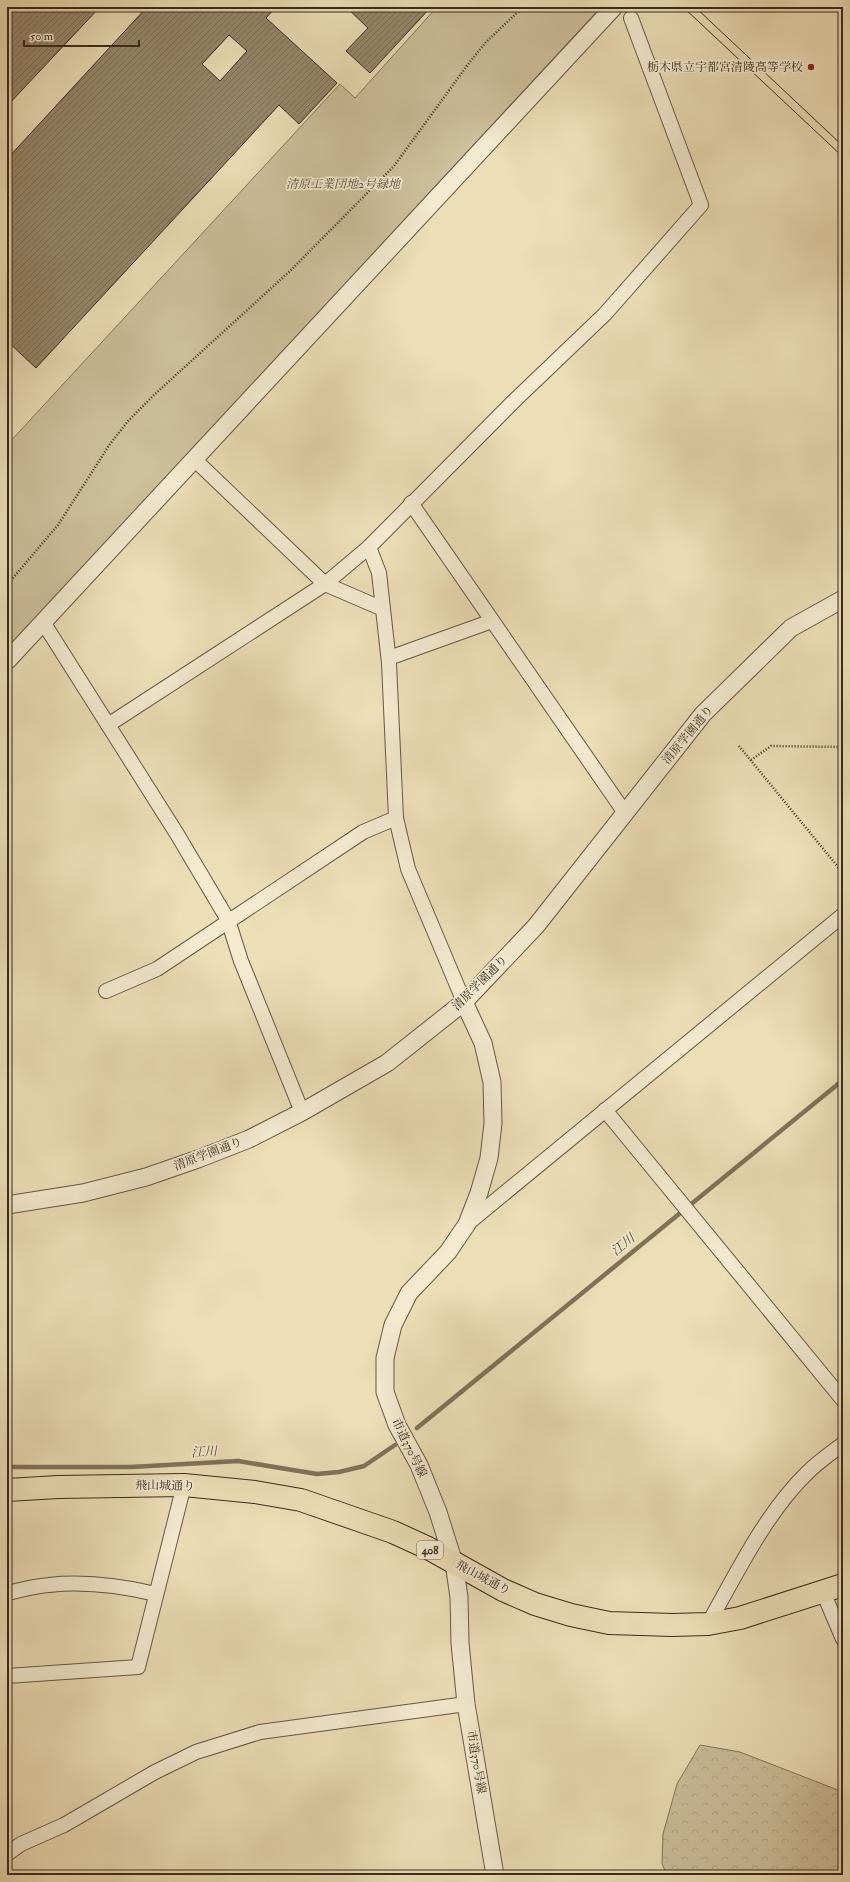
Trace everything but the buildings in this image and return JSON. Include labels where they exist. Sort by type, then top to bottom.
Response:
[{"type":"highway","name":"飛山城通り","points":[[7,1490],[58,1487],[184,1485],[255,1492],[301,1500],[393,1532],[503,1590],[535,1604],[571,1615],[609,1623],[708,1624],[740,1618],[833,1588]]},
{"type":"street","points":[[7,661],[614,7]]},
{"type":"street","points":[[108,725],[325,584],[368,547],[514,401],[605,314],[701,205],[631,18]]},
{"type":"street","points":[[195,460],[325,584],[383,609]]},
{"type":"street","points":[[411,503],[625,813]]},
{"type":"street","points":[[368,547],[379,573],[389,658],[396,818],[408,869],[464,1002]]},
{"type":"street","name":"清原学園通り","points":[[7,1204],[83,1193],[146,1177],[249,1139],[302,1112],[387,1063],[464,1002],[536,926],[703,714],[791,628],[843,599]]},
{"type":"street","points":[[389,658],[492,621]]},
{"type":"street","points":[[43,622],[177,834],[228,920],[241,961],[302,1112]]},
{"type":"street","points":[[106,991],[157,969],[228,920],[363,832],[396,818]]},
{"type":"street","points":[[467,1224],[843,915]]},
{"type":"street","name":"市道370号線","points":[[464,1002],[483,1043],[492,1082],[493,1123],[489,1158],[479,1193],[467,1224],[448,1252],[409,1293],[393,1325],[385,1358],[385,1392],[397,1425],[419,1465],[438,1512],[454,1563],[459,1597],[460,1643],[466,1704],[495,1875]]},
{"type":"street","points":[[605,1110],[843,1400]]},
{"type":"street","points":[[708,1624],[749,1552],[784,1499],[808,1472],[843,1444]]},
{"type":"street","points":[[7,1676],[138,1667],[184,1485]]},
{"type":"street","points":[[7,1593],[49,1585],[90,1584],[128,1587],[156,1594]]},
{"type":"street","points":[[833,1588],[843,1639]]},
{"type":"street","points":[[7,1854],[21,1844],[64,1825],[155,1772],[196,1752],[260,1732],[466,1704]]},
{"type":"path","points":[[7,585],[58,525],[110,444],[128,421],[154,395],[290,271],[394,166],[468,63],[486,42],[523,7]]},
{"type":"path","points":[[739,746],[843,873]]},
{"type":"path","points":[[751,760],[771,746],[843,747]]},
{"type":"green space","name":"清原工業団地2号緑地","points":[[437,7],[601,7],[7,649],[7,445],[340,84],[355,98]]},
{"type":"green space","points":[[700,1745],[740,1752],[843,1792],[843,1875],[667,1875],[662,1864],[663,1834],[677,1784]]},
{"type":"waterway","name":"江川","points":[[417,1428],[843,1080]]},
{"type":"waterway","name":"江川","points":[[7,1467],[131,1467],[238,1461],[317,1474],[339,1472],[364,1466],[395,1445]]},
{"type":"tram line","points":[[683,7],[843,157]]},
{"type":"tram line","points":[[695,7],[843,146]]},
{"type":"place","name":"栃木県立宇都宮清陵高等学校","points":[[811,67]]}]
